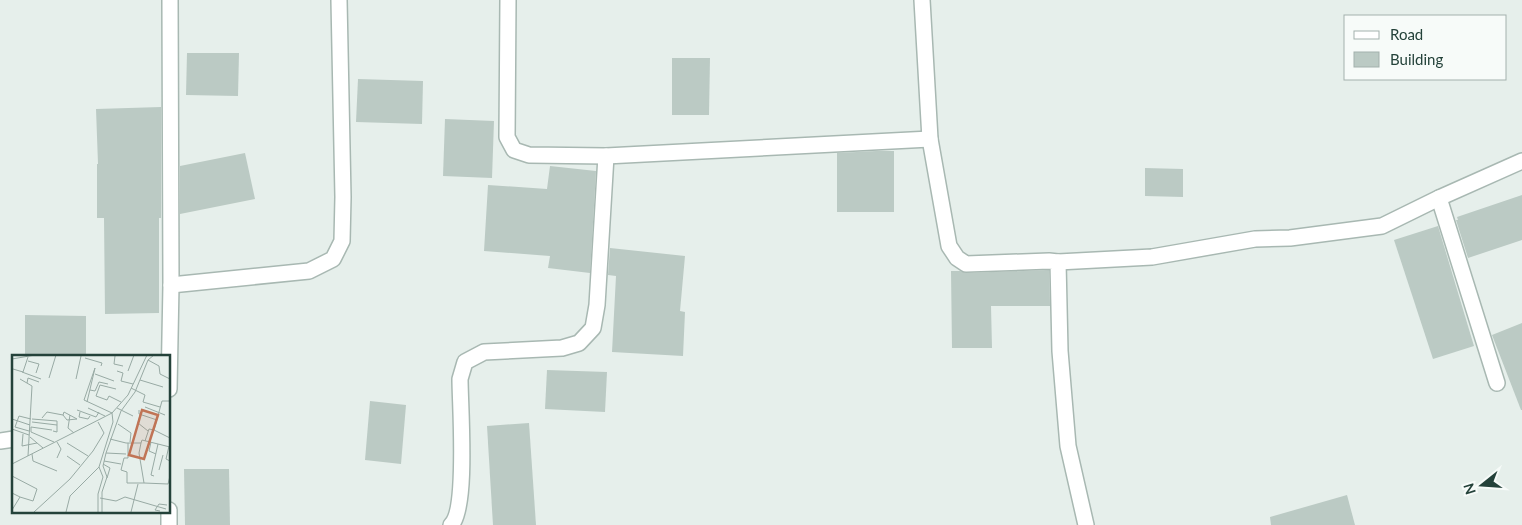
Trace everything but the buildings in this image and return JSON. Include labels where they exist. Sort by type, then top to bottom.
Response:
[{"type":"street","points":[[170,0],[170,355]]},
{"type":"street","points":[[171,285],[309,271],[333,259],[342,241],[343,197],[339,0]]},
{"type":"street","points":[[508,0],[507,137],[514,150],[529,155],[606,156],[930,139]]},
{"type":"street","points":[[922,0],[930,139],[949,246],[957,258],[966,264],[1152,257],[1255,239],[1299,238],[1382,226],[1522,161]]},
{"type":"street","points":[[451,525],[456,521],[461,491],[460,379],[465,362],[484,352],[562,348],[579,343],[592,328],[597,305],[606,156]]},
{"type":"street","points":[[1439,198],[1497,384]]},
{"type":"street","points":[[1058,262],[1060,351],[1068,446],[1086,525]]},
{"type":"street","points":[[169,512],[169,525]]}]
